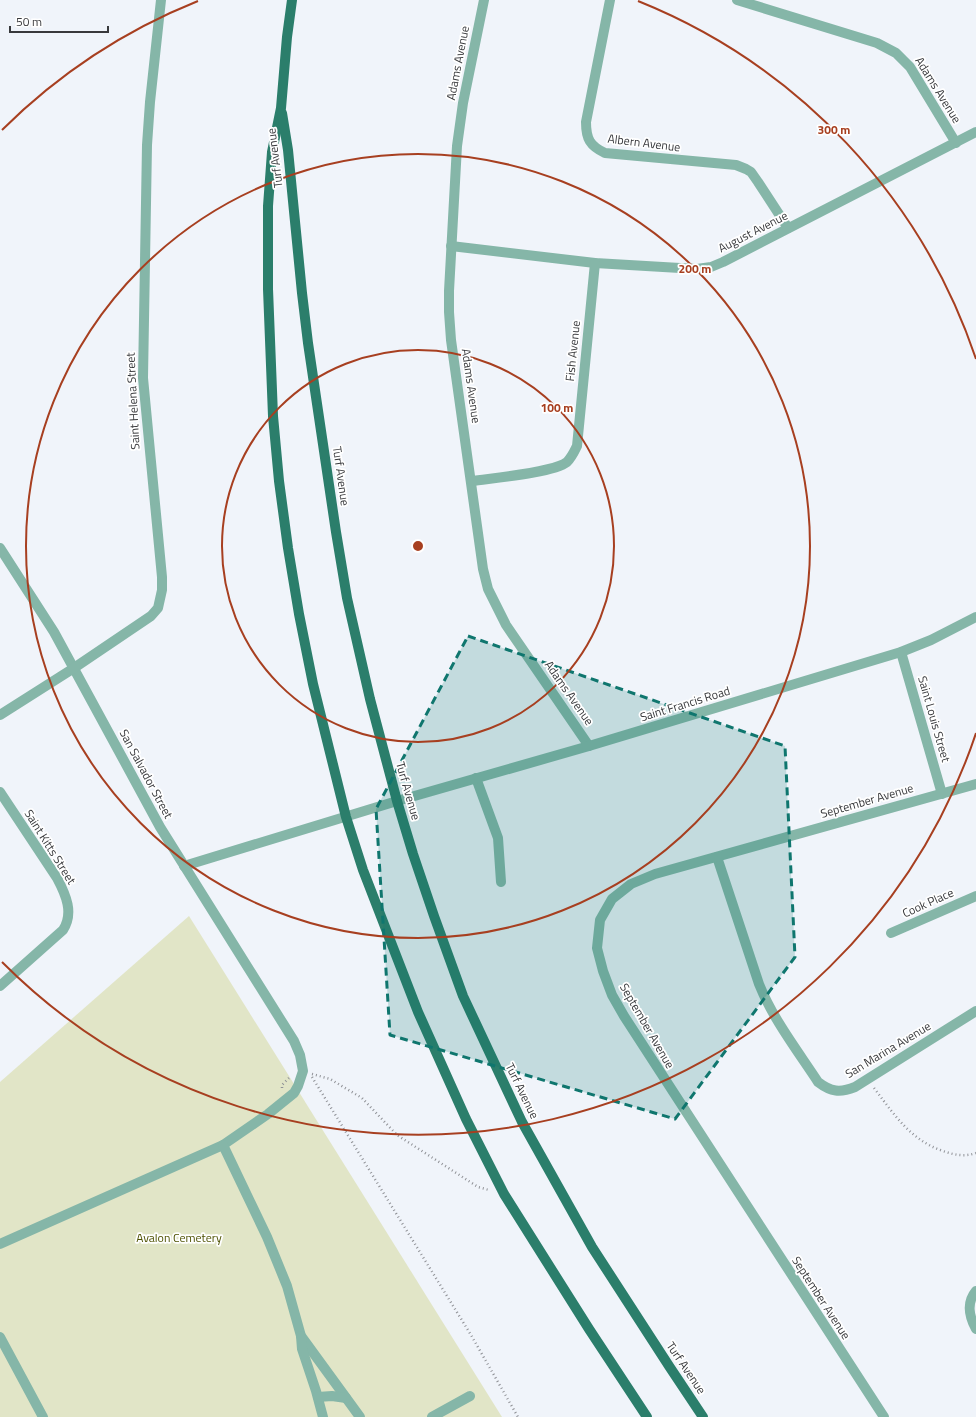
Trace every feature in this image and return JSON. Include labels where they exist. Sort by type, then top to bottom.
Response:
[{"type":"main road","name":"Turf Avenue","points":[[292,0],[287,37],[281,108],[272,152],[268,206],[268,304],[274,431],[288,548],[299,614],[313,684],[346,817],[363,870],[418,1012],[466,1119],[504,1194],[589,1329],[647,1417]]},
{"type":"main road","name":"Turf Avenue","points":[[281,108],[288,150],[308,343],[347,598],[368,691],[397,801],[434,916],[463,996],[522,1122],[592,1247],[703,1417]]},
{"type":"street","name":"Saint Helena Street","points":[[0,715],[74,668],[151,616],[158,608],[161,595],[162,577],[143,378],[147,145],[161,0]]},
{"type":"street","name":"Adams Avenue","points":[[484,0],[463,103],[459,131],[455,172],[448,312],[483,569],[488,589],[495,606],[506,625],[589,746]]},
{"type":"street","name":"Albern Avenue","points":[[610,0],[586,122],[586,132],[596,149],[605,153],[736,165],[746,169],[758,182],[788,228]]},
{"type":"street","name":"Adams Avenue","points":[[737,0],[877,43],[896,53],[910,67],[956,143]]},
{"type":"street","name":"August Avenue","points":[[451,246],[595,263],[697,269],[711,267],[976,132]]},
{"type":"street","name":"Fish Avenue","points":[[472,481],[552,469],[567,461],[573,454],[577,446],[595,263]]},
{"type":"street","name":"San Salvador Street","points":[[0,548],[54,632],[138,789],[184,866],[294,1041],[300,1055],[303,1072],[294,1093],[268,1114],[223,1145]]},
{"type":"street","name":"Saint Francis Road","points":[[346,817],[901,652],[930,640],[976,617]]},
{"type":"street","name":"Saint Louis Street","points":[[901,652],[942,794]]},
{"type":"street","points":[[476,778],[498,838],[501,882]]},
{"type":"street","name":"September Avenue","points":[[884,1417],[624,1016],[612,995],[603,971],[597,948],[600,920],[612,899],[631,884],[655,874],[976,784]]},
{"type":"street","name":"Saint Kitts Street","points":[[0,792],[57,878],[64,891],[69,907],[67,924],[63,930],[0,986]]},
{"type":"street","points":[[184,866],[346,817]]},
{"type":"street","name":"San Marina Avenue","points":[[717,857],[765,999],[773,1014],[818,1082],[826,1088],[835,1091],[845,1091],[856,1087],[976,1011]]},
{"type":"street","name":"Cook Place","points":[[891,933],[976,896]]},
{"type":"street","points":[[0,1244],[223,1145],[267,1237],[287,1286],[301,1336],[302,1349],[323,1417]]},
{"type":"street","points":[[976,1291],[970,1300],[969,1314],[976,1329]]},
{"type":"street","points":[[301,1336],[360,1417]]},
{"type":"street","points":[[0,1338],[43,1417]]},
{"type":"street","points":[[318,1397],[332,1396],[346,1398]]},
{"type":"street","points":[[432,1417],[470,1396]]},
{"type":"path","points":[[504,1194],[478,1187],[415,1148],[397,1135],[362,1098],[330,1079],[310,1073],[471,1335],[518,1417]]},
{"type":"path","points":[[868,1079],[914,1136],[939,1150],[953,1155],[976,1153]]},
{"type":"highlighted area","points":[[468,636],[785,746],[795,957],[675,1119],[390,1035],[376,809]]},
{"type":"green space","name":"Avalon Cemetery","points":[[189,916],[502,1417],[0,1417],[0,1082]]}]
